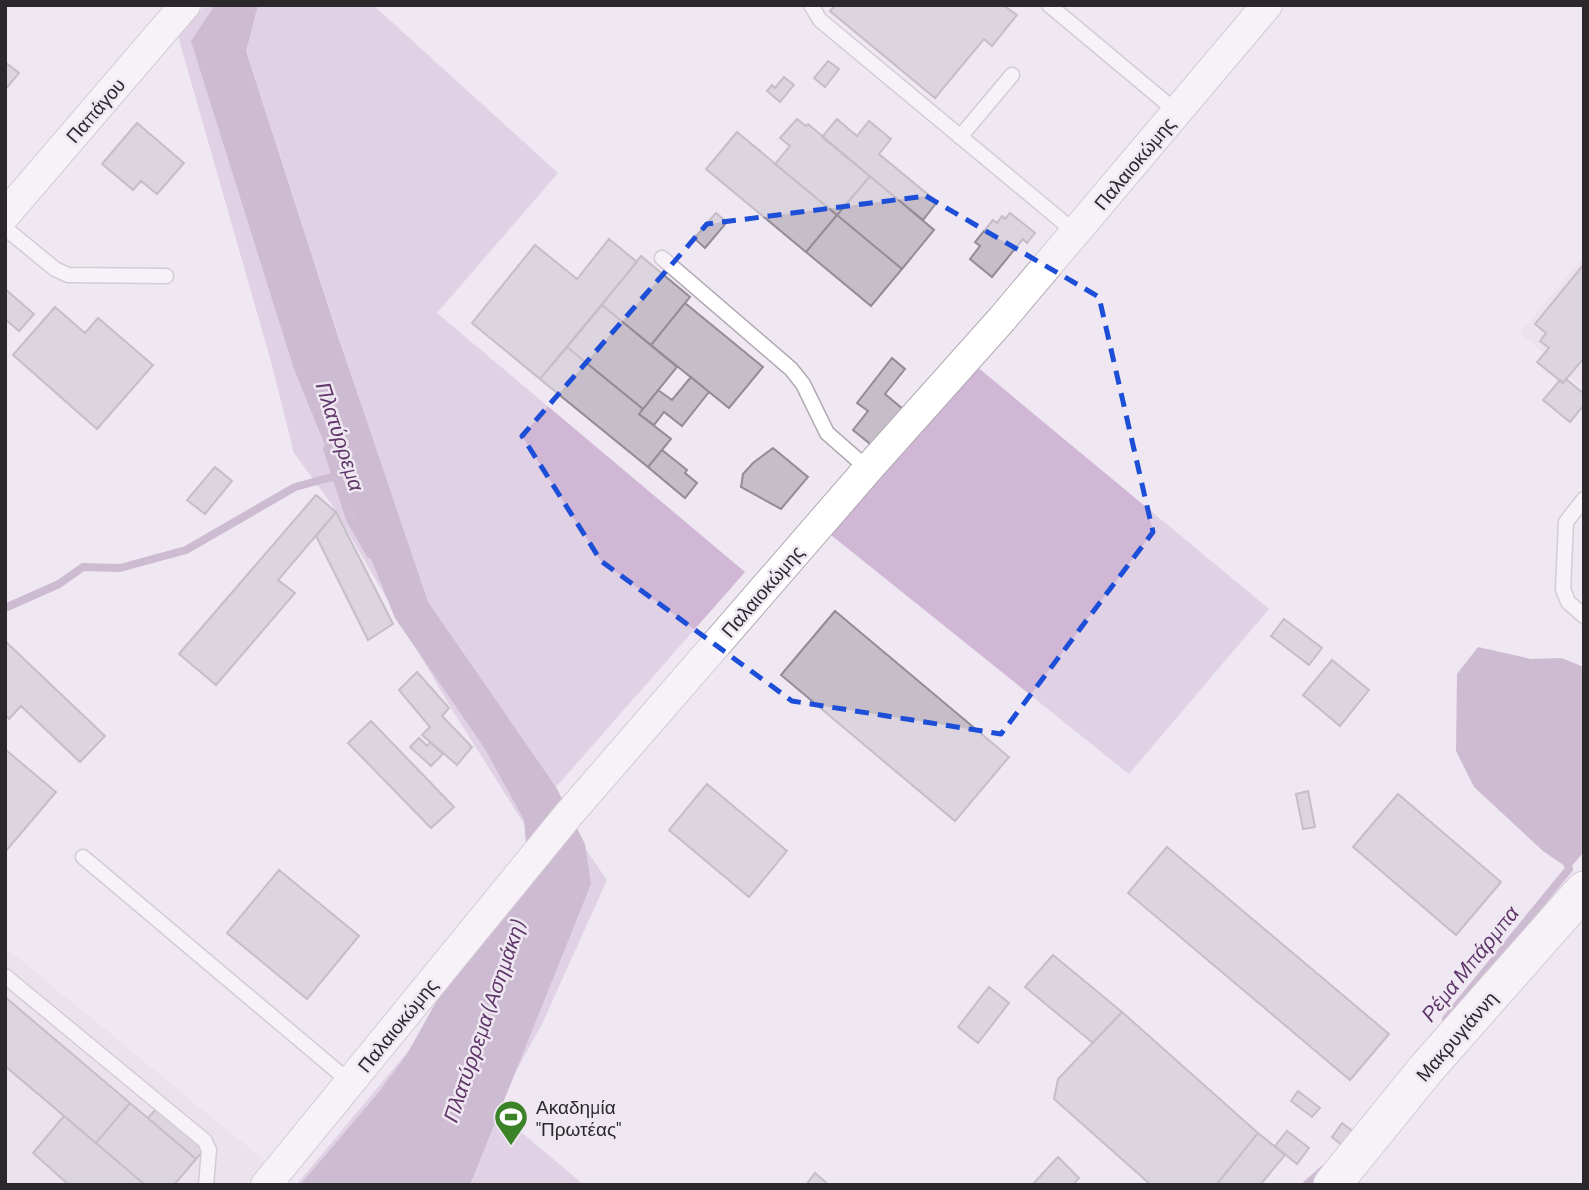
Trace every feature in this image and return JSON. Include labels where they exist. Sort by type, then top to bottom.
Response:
[{"type":"street","name":"Παπάγου","points":[[5,215],[185,5]]},
{"type":"street","name":"Παλαιοκώμης","points":[[266,1185],[569,814],[1002,319],[1267,5]]},
{"type":"street","name":"Μακρυγιάννη","points":[[1332,1185],[1426,1069],[1584,891]]},
{"type":"lane","points":[[811,5],[820,20],[1075,232]]},
{"type":"lane","points":[[1049,5],[1177,112]]},
{"type":"lane","points":[[960,137],[1012,75]]},
{"type":"lane","points":[[5,229],[55,269],[68,275],[166,276]]},
{"type":"lane","points":[[662,258],[791,369],[803,384],[827,433],[868,469]]},
{"type":"lane","points":[[1584,499],[1566,522],[1563,589],[1568,602],[1584,615]]},
{"type":"lane","points":[[83,857],[350,1082]]},
{"type":"lane","points":[[5,976],[205,1141],[209,1150],[206,1185]]},
{"type":"highlighted area","points":[[926,196],[1099,297],[1153,532],[1001,734],[792,701],[601,561],[522,436],[707,224]]},
{"type":"shaded area","points":[[205,5],[373,5],[558,173],[437,313],[745,572],[556,787],[426,601],[607,880],[543,1022],[495,1110],[584,1185],[471,1185],[474,1175],[470,1185],[296,1185],[549,883],[531,835],[451,708],[332,505],[294,453],[270,358],[178,36]],"holes":[[[247,54],[360,402],[236,63]]]},
{"type":"shaded area","points":[[1584,256],[1584,389],[1520,333]]},
{"type":"shaded area","points":[[970,361],[1269,609],[1129,774],[826,531]]},
{"type":"shaded area","points":[[5,947],[272,1167],[258,1185],[5,1185]]},
{"type":"water","name":"Πλατύρρεμα (Ασημάκη)","points":[[215,5],[258,5],[246,51],[428,602],[556,787],[585,844],[591,884],[470,1185],[300,1185],[378,1093],[407,1054],[436,1002],[510,907],[526,845],[524,820],[485,749],[395,618],[294,369],[191,41]]},
{"type":"water","points":[[1478,647],[1531,659],[1561,658],[1584,667],[1584,852],[1569,869],[1543,851],[1474,787],[1456,751],[1457,674]]},
{"type":"building","points":[[835,5],[1003,5],[1017,15],[992,46],[984,39],[935,98],[830,11]]},
{"type":"building","points":[[828,61],[839,69],[825,87],[814,78]]},
{"type":"building","points":[[5,62],[19,73],[5,90]]},
{"type":"building","points":[[784,77],[794,85],[780,102],[767,91],[772,85],[775,88]]},
{"type":"building","points":[[797,119],[806,126],[808,124],[870,176],[837,215],[775,164],[790,146],[780,138]]},
{"type":"building","points":[[837,119],[857,136],[869,121],[891,139],[879,154],[937,202],[923,220],[822,137]]},
{"type":"building","points":[[137,123],[184,163],[157,194],[141,181],[133,190],[102,164]]},
{"type":"building","points":[[737,132],[837,215],[806,252],[706,169]]},
{"type":"building","points":[[870,176],[934,230],[902,269],[837,215]]},
{"type":"building","points":[[716,213],[727,222],[705,248],[694,238]]},
{"type":"building","points":[[1010,213],[1035,233],[1027,243],[1023,239],[992,277],[970,259],[980,246],[975,242],[993,220],[997,223],[1002,216],[1005,219]]},
{"type":"building","points":[[837,215],[902,269],[871,306],[806,252]]},
{"type":"building","points":[[609,239],[637,262],[540,379],[472,323],[535,245],[577,279]]},
{"type":"building","points":[[641,256],[690,297],[651,345],[602,305]]},
{"type":"building","points":[[1584,264],[1584,358],[1563,383],[1537,362],[1549,348],[1540,341],[1546,333],[1535,324]]},
{"type":"building","points":[[5,289],[34,314],[19,331],[5,319]]},
{"type":"building","points":[[685,303],[763,367],[729,408],[651,345]]},
{"type":"building","points":[[602,305],[677,367],[643,409],[567,347]]},
{"type":"building","points":[[55,307],[85,333],[98,318],[153,365],[97,429],[13,355]]},
{"type":"building","points":[[567,347],[643,409],[639,414],[671,439],[648,467],[540,379]]},
{"type":"building","points":[[892,358],[905,369],[885,394],[904,410],[874,447],[853,430],[868,411],[857,403]]},
{"type":"building","points":[[691,377],[709,392],[682,426],[664,412],[654,425],[639,414],[658,390],[672,400]]},
{"type":"building","points":[[1566,379],[1584,394],[1584,405],[1570,422],[1543,400],[1560,380],[1563,383]]},
{"type":"building","points":[[773,448],[808,477],[781,509],[741,487],[743,474]]},
{"type":"building","points":[[662,450],[687,470],[685,473],[697,483],[685,498],[648,467]]},
{"type":"building","points":[[215,467],[232,481],[205,514],[187,500]]},
{"type":"building","points":[[316,495],[336,512],[278,580],[295,593],[216,685],[179,654]]},
{"type":"building","points":[[336,512],[393,624],[368,640],[316,536]]},
{"type":"building","points":[[835,611],[1009,757],[955,821],[781,675]]},
{"type":"building","points":[[1284,619],[1322,648],[1309,665],[1271,636]]},
{"type":"building","points":[[5,641],[105,736],[80,762],[21,706],[9,719],[5,715]]},
{"type":"building","points":[[1332,660],[1369,690],[1340,726],[1303,695]]},
{"type":"building","points":[[417,672],[449,708],[442,716],[472,747],[457,765],[422,735],[430,727],[399,690]]},
{"type":"building","points":[[371,721],[454,807],[431,828],[348,743]]},
{"type":"building","points":[[419,738],[427,746],[430,742],[443,754],[431,766],[410,747]]},
{"type":"building","points":[[7,751],[56,792],[5,852],[5,753]]},
{"type":"building","points":[[707,784],[787,851],[749,897],[669,830]]},
{"type":"building","points":[[1308,791],[1315,827],[1303,829],[1296,794]]},
{"type":"building","points":[[1398,794],[1501,882],[1456,935],[1353,847]]},
{"type":"building","points":[[1167,847],[1389,1034],[1350,1080],[1128,893]]},
{"type":"building","points":[[279,870],[359,936],[307,999],[227,933]]},
{"type":"building","points":[[1053,955],[1122,1012],[1093,1043],[1025,987]]},
{"type":"building","points":[[989,987],[1009,1003],[978,1043],[958,1027]]},
{"type":"building","points":[[5,997],[130,1103],[96,1143],[5,1066]]},
{"type":"building","points":[[1122,1012],[1258,1133],[1216,1185],[1151,1185],[1054,1099],[1058,1079]]},
{"type":"building","points":[[1298,1091],[1320,1108],[1312,1117],[1291,1101]]},
{"type":"building","points":[[130,1103],[196,1159],[174,1185],[145,1185],[96,1143]]},
{"type":"building","points":[[158,1107],[206,1148],[196,1159],[148,1118]]},
{"type":"building","points":[[64,1116],[145,1185],[69,1185],[33,1153]]},
{"type":"building","points":[[1342,1123],[1355,1133],[1344,1147],[1332,1137]]},
{"type":"building","points":[[1287,1131],[1309,1148],[1297,1164],[1275,1146]]},
{"type":"building","points":[[1258,1133],[1285,1155],[1260,1185],[1216,1185]]},
{"type":"building","points":[[1058,1157],[1079,1178],[1073,1185],[1032,1185]]},
{"type":"building","points":[[815,1173],[829,1185],[806,1185]]},
{"type":"waterway","name":"Πλατύρρεμα","points":[[327,449],[350,519],[370,554]]},
{"type":"waterway","points":[[5,608],[59,584],[83,567],[120,568],[186,550],[295,487],[336,476]]},
{"type":"waterway","name":"Ρέμα Μπάρμπα","points":[[1446,1019],[1569,869],[1566,859]]},
{"type":"waterway","name":"Ρέμα Μπάρμπα","points":[[1306,1185],[1324,1169]]},
{"type":"place","name":"Ακαδημία \"Πρωτέας\"","points":[[511,1147]]}]
